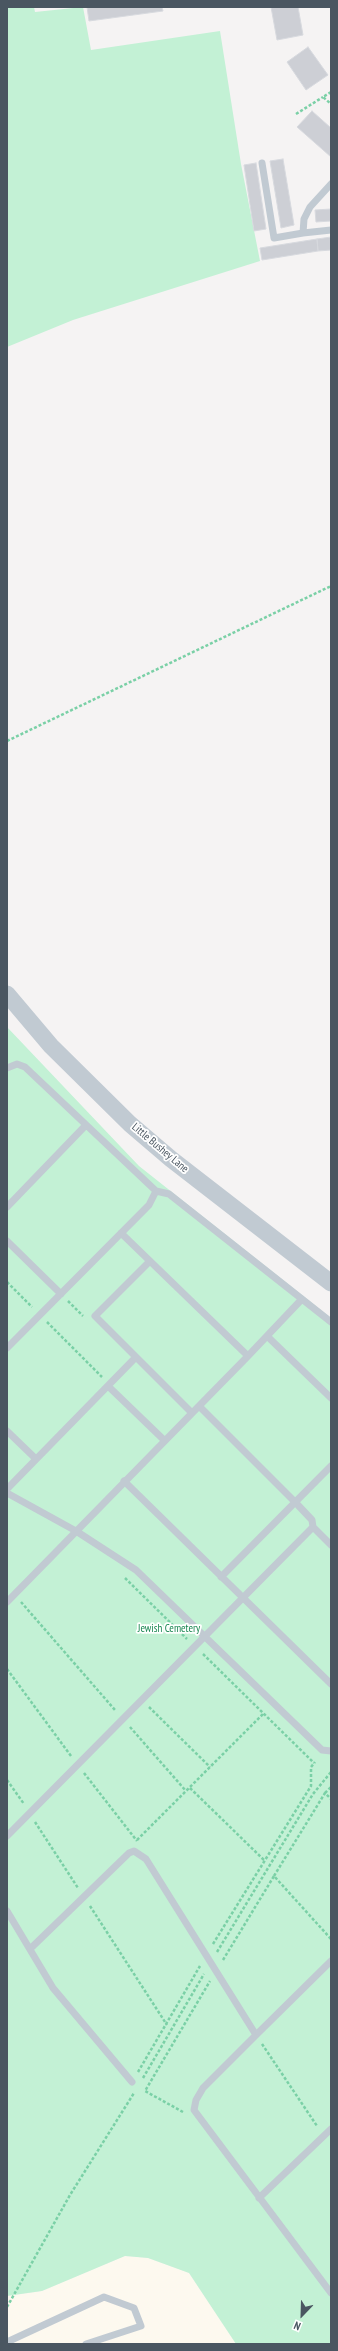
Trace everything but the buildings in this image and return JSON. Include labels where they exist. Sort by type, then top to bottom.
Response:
[{"type":"street","name":"Little Bushey Lane","points":[[7,994],[51,1046],[130,1124],[331,1283]]},
{"type":"lane","points":[[262,163],[274,238],[331,230]]},
{"type":"lane","points":[[303,233],[304,219],[310,207],[331,184]]},
{"type":"lane","points":[[7,1068],[17,1064],[25,1067],[85,1126],[156,1191],[169,1194],[331,1322]]},
{"type":"lane","points":[[7,1207],[85,1126]]},
{"type":"lane","points":[[7,1348],[148,1205],[156,1191]]},
{"type":"lane","points":[[121,1233],[248,1356]]},
{"type":"lane","points":[[7,1241],[61,1294]]},
{"type":"lane","points":[[150,1261],[95,1316],[192,1413]]},
{"type":"lane","points":[[7,1602],[164,1440],[248,1356],[302,1298]]},
{"type":"lane","points":[[267,1336],[331,1398]]},
{"type":"lane","points":[[7,1489],[136,1357]]},
{"type":"lane","points":[[109,1385],[164,1440]]},
{"type":"lane","points":[[199,1406],[296,1503],[312,1520],[313,1526],[331,1545]]},
{"type":"lane","points":[[7,1431],[36,1459]]},
{"type":"lane","points":[[221,1577],[331,1466]]},
{"type":"lane","points":[[124,1481],[331,1684]]},
{"type":"lane","points":[[7,1492],[76,1531],[136,1570],[274,1703],[328,1751]]},
{"type":"lane","points":[[7,1836],[313,1526]]},
{"type":"lane","points":[[30,1949],[85,1898],[123,1858],[134,1851],[146,1859],[256,2035]]},
{"type":"lane","points":[[7,1911],[53,1988],[132,2082]]},
{"type":"lane","points":[[330,2288],[259,2198],[194,2110],[196,2100],[203,2088],[331,1961]]},
{"type":"lane","points":[[259,2198],[331,2129]]},
{"type":"lane","points":[[7,2342],[104,2297],[134,2308],[142,2326],[86,2344]]},
{"type":"path","points":[[296,114],[331,92]]},
{"type":"path","points":[[323,97],[331,104]]},
{"type":"path","points":[[7,741],[331,586]]},
{"type":"path","points":[[7,1282],[109,1385]]},
{"type":"path","points":[[61,1294],[90,1322],[95,1316]]},
{"type":"path","points":[[123,1576],[314,1763]]},
{"type":"path","points":[[14,1594],[186,1791]]},
{"type":"path","points":[[141,1700],[210,1767]]},
{"type":"path","points":[[137,1840],[274,1703]]},
{"type":"path","points":[[132,2082],[264,1860],[311,1786],[311,1767],[328,1751]]},
{"type":"path","points":[[7,1780],[167,2025]]},
{"type":"path","points":[[274,1876],[325,1793],[331,1787]]},
{"type":"path","points":[[190,1788],[264,1860]]},
{"type":"path","points":[[325,1793],[331,1799]]},
{"type":"path","points":[[256,2035],[324,2136]]},
{"type":"path","points":[[7,2308],[104,2138]]},
{"type":"shaded area","points":[[125,2256],[148,2258],[189,2273],[236,2344],[7,2344],[7,2296],[42,2291]]},
{"type":"green space","points":[[7,7],[34,7],[35,12],[83,7],[91,50],[220,31],[241,164],[260,261],[73,320],[7,347]]},
{"type":"green space","name":"Jewish Cemetery","points":[[7,1027],[139,1166],[331,1318],[331,2344],[236,2344],[189,2273],[148,2258],[125,2256],[42,2291],[7,2296]]}]
